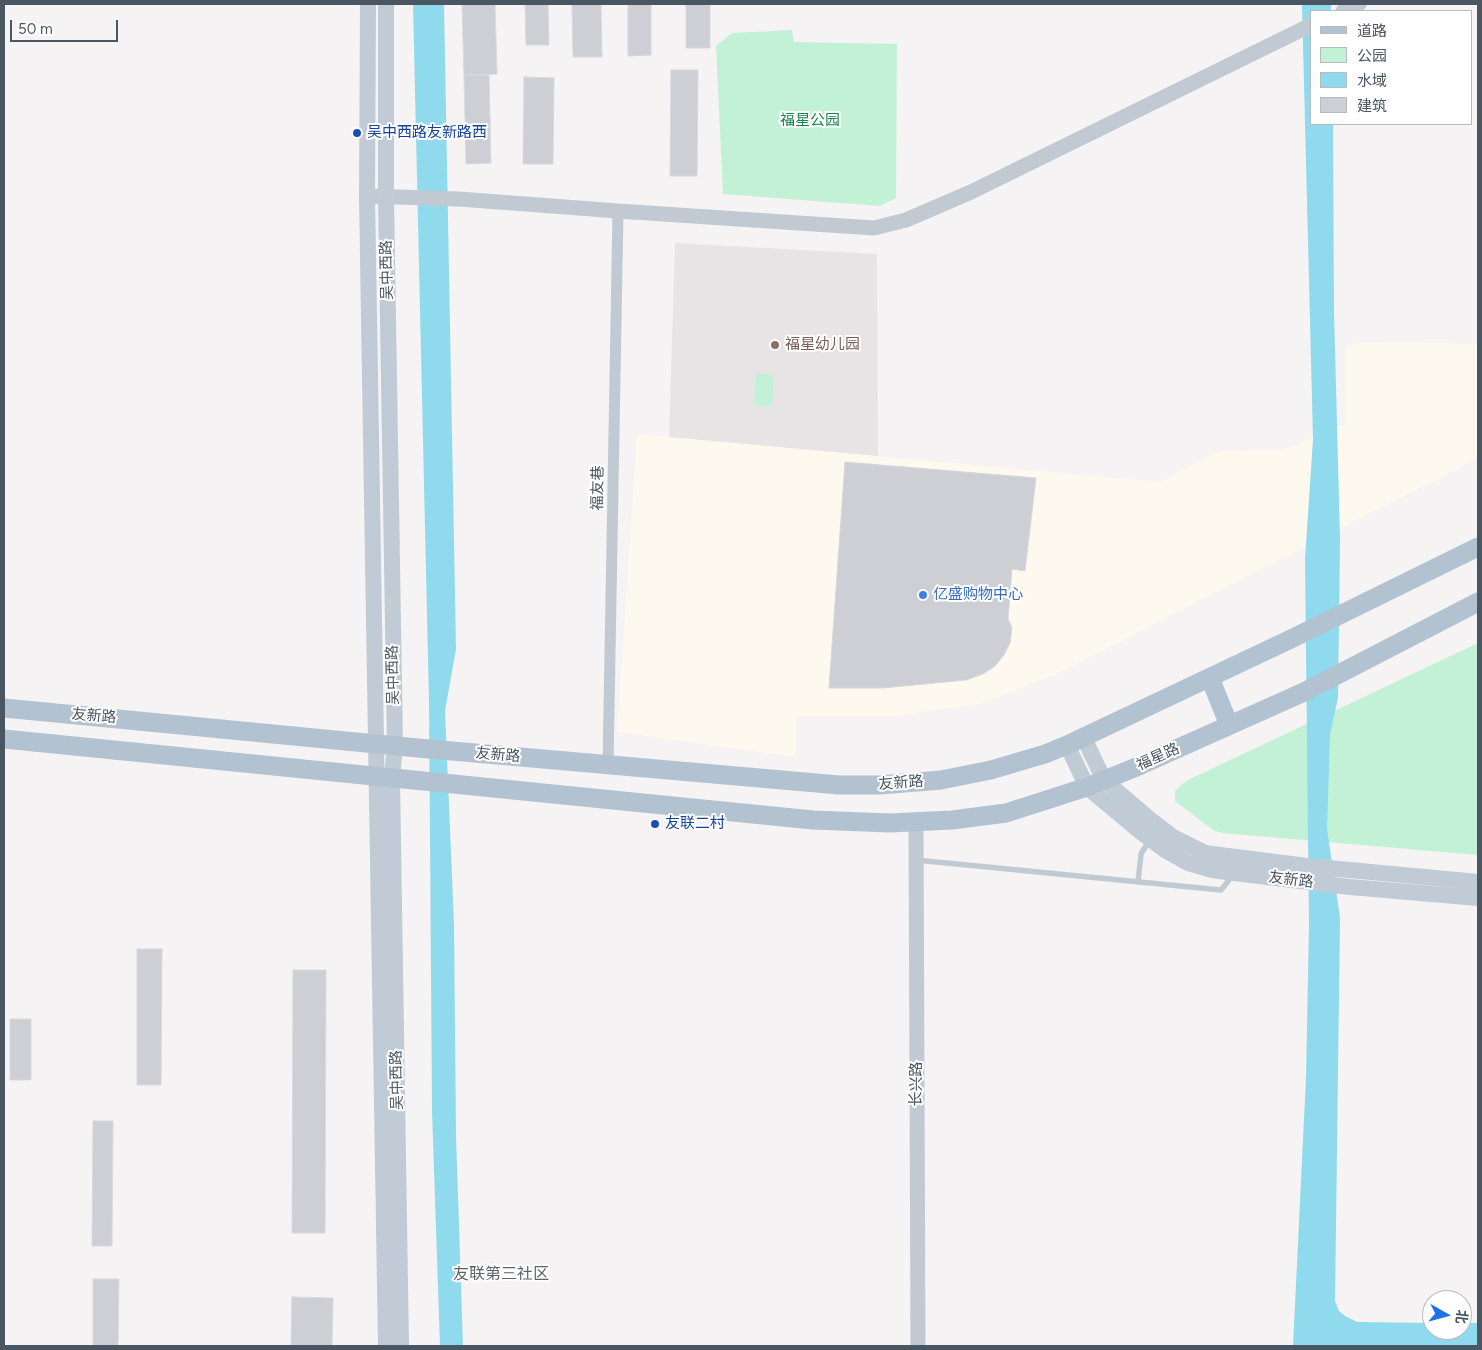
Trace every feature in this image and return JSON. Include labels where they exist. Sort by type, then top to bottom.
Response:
[{"type":"main road","name":"吴中西路","points":[[368,4],[367,196],[386,744]]},
{"type":"main road","name":"吴中西路","points":[[386,4],[386,1346]]},
{"type":"main road","points":[[1075,741],[1210,678],[1478,547]]},
{"type":"main road","name":"福星路","points":[[385,777],[856,823],[916,822],[1006,813],[1095,783],[1304,692],[1478,602]]},
{"type":"main road","points":[[1210,678],[1229,725]]},
{"type":"main road","name":"友新路","points":[[4,708],[418,748],[853,786],[940,780],[991,770],[1045,754],[1075,741],[1095,783],[1151,839],[1177,858],[1188,863],[1212,870],[1234,873],[1304,874],[1352,870],[1478,882]]},
{"type":"main road","points":[[4,740],[385,777]]},
{"type":"main road","name":"吴中西路","points":[[385,777],[401,1346]]},
{"type":"main road","name":"友新路","points":[[1095,783],[1173,837],[1196,850],[1215,856],[1304,874],[1350,887],[1478,898]]},
{"type":"street","points":[[1345,10],[1358,4]]},
{"type":"street","points":[[367,196],[459,199],[874,228],[906,220],[971,192],[1310,25]]},
{"type":"street","name":"福友巷","points":[[608,764],[618,211]]},
{"type":"street","name":"长兴路","points":[[916,822],[918,1346]]},
{"type":"lane","points":[[1138,882],[1141,854],[1151,839]]},
{"type":"lane","points":[[916,860],[1221,890],[1234,873]]},
{"type":"shaded area","name":"福星幼儿园","points":[[675,243],[877,254],[878,456],[669,437]]},
{"type":"shaded area","points":[[1359,342],[1478,344],[1478,458],[1055,675],[979,704],[894,716],[797,716],[795,757],[617,732],[637,434],[1159,482],[1219,451],[1284,449],[1345,424],[1345,348]]},
{"type":"green space","name":"福星公园","points":[[792,30],[794,42],[897,44],[896,198],[880,206],[723,194],[716,46],[732,33]]},
{"type":"green space","points":[[756,373],[774,375],[772,406],[754,405]]},
{"type":"green space","points":[[1478,643],[1478,855],[1222,833],[1213,830],[1175,801],[1175,791],[1186,781]]},
{"type":"water","points":[[413,4],[444,4],[456,649],[445,711],[454,924],[456,1136],[463,1346],[440,1346],[432,1111],[429,702]]},
{"type":"water","points":[[1302,4],[1331,4],[1331,10],[1310,10],[1310,125],[1333,125],[1334,311],[1340,539],[1338,698],[1330,735],[1327,829],[1340,917],[1335,1301],[1339,1311],[1357,1322],[1422,1323],[1422,1340],[1472,1340],[1472,1323],[1478,1323],[1478,1346],[1293,1346],[1306,1078],[1309,924],[1305,559],[1313,439]]},
{"type":"building","points":[[462,4],[495,4],[497,74],[464,75]]},
{"type":"building","points":[[525,4],[548,4],[549,45],[526,45]]},
{"type":"building","points":[[572,4],[601,4],[602,57],[573,57]]},
{"type":"building","points":[[628,4],[651,4],[651,55],[628,56]]},
{"type":"building","points":[[686,4],[710,4],[710,48],[686,48]]},
{"type":"building","points":[[671,70],[698,70],[697,176],[670,176]]},
{"type":"building","points":[[464,75],[489,75],[491,163],[466,164]]},
{"type":"building","points":[[524,77],[554,78],[553,164],[523,164]]},
{"type":"building","name":"亿盛购物中心","points":[[845,462],[1036,478],[1025,571],[1012,569],[1008,619],[1012,628],[1010,643],[1004,655],[995,666],[983,674],[966,680],[883,688],[829,688]]},
{"type":"building","points":[[137,949],[162,949],[161,1085],[137,1085]]},
{"type":"building","points":[[293,970],[326,970],[325,1233],[292,1233]]},
{"type":"building","points":[[10,1019],[31,1019],[31,1080],[10,1080]]},
{"type":"building","points":[[93,1121],[113,1121],[112,1246],[92,1246]]},
{"type":"building","points":[[93,1279],[119,1279],[118,1346],[93,1346]]},
{"type":"building","points":[[292,1297],[333,1298],[332,1346],[291,1346]]},
{"type":"place","name":"吴中西路友新路西","points":[[357,133]]},
{"type":"place","name":"福星幼儿园","points":[[775,345]]},
{"type":"place","name":"亿盛购物中心","points":[[923,595]]},
{"type":"place","name":"友联二村","points":[[655,824]]},
{"type":"district","name":"友联第三社区","points":[[501,1274]]}]
